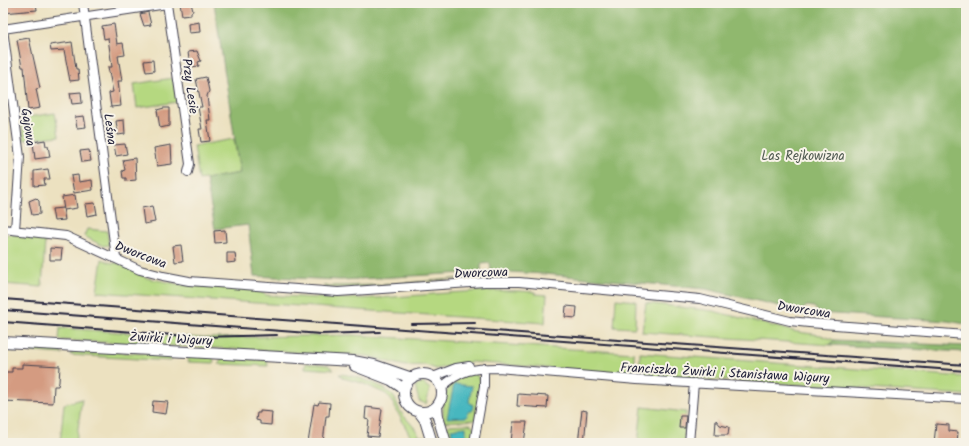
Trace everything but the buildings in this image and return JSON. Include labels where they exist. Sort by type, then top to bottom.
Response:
[{"type":"main road","name":"Żwirki i Wigury","points":[[3,342],[366,363],[412,378]]},
{"type":"main road","name":"Żwirki i Wigury","points":[[338,361],[386,377],[404,389]]},
{"type":"main road","points":[[419,412],[430,411],[437,406],[441,398],[441,388],[433,377],[422,374],[412,378],[404,389],[404,396],[407,404],[419,412],[425,420],[432,443]]},
{"type":"main road","points":[[437,406],[438,417],[446,443]]},
{"type":"street","name":"Leśna","points":[[83,3],[116,258]]},
{"type":"street","points":[[3,29],[167,3]]},
{"type":"street","name":"Przy Lesie","points":[[167,3],[190,164],[188,172]]},
{"type":"street","name":"Gajowa","points":[[3,29],[20,153],[15,230]]},
{"type":"street","name":"Dworcowa","points":[[3,229],[66,236],[140,270],[162,276],[227,284],[338,292],[485,282],[519,282],[700,299],[790,321],[809,324],[966,335]]},
{"type":"street","name":"Franciszka Żwirki i Stanisława Wigury","points":[[433,377],[461,367],[694,383],[966,399]]},
{"type":"street","points":[[441,388],[459,374],[484,368],[484,386],[474,443]]},
{"type":"street","points":[[689,443],[694,383]]},
{"type":"green space","name":"Las Rejkowizna","points":[[214,3],[966,3],[966,324],[947,321],[819,313],[814,307],[807,306],[801,311],[706,289],[545,274],[491,271],[490,263],[481,264],[481,272],[341,280],[254,276],[248,225],[215,229],[206,179],[240,173]]},
{"type":"green space","points":[[173,78],[177,102],[137,108],[134,84]]},
{"type":"green space","points":[[55,113],[59,136],[24,140],[21,118]]},
{"type":"green space","points":[[234,139],[240,173],[199,180],[194,146]]},
{"type":"green space","points":[[87,229],[107,231],[109,245],[103,246],[84,236]]},
{"type":"green space","points":[[3,234],[38,236],[45,241],[42,287],[3,284]]},
{"type":"green space","points":[[102,259],[112,263],[118,263],[147,278],[183,285],[257,290],[266,295],[314,298],[362,298],[482,291],[535,292],[535,294],[547,295],[545,323],[97,292]]},
{"type":"green space","points":[[479,277],[363,287],[327,288],[323,286],[379,285]]},
{"type":"green space","points":[[616,299],[636,301],[635,328],[614,327]]},
{"type":"green space","points":[[646,303],[713,311],[797,332],[821,335],[834,340],[830,345],[642,332]]},
{"type":"green space","points":[[60,328],[204,338],[353,335],[634,353],[634,371],[631,375],[472,362],[436,369],[425,365],[405,366],[367,356],[59,340]]},
{"type":"green space","points":[[834,340],[966,346],[966,352],[830,345]]},
{"type":"green space","points":[[10,347],[59,350],[63,354],[4,350]]},
{"type":"green space","points":[[72,351],[169,355],[171,357],[171,361],[70,355]]},
{"type":"green space","points":[[640,353],[966,377],[966,395],[642,375],[640,371]]},
{"type":"green space","points":[[191,356],[213,357],[214,363],[188,362],[188,358]]},
{"type":"green space","points":[[221,358],[267,360],[268,366],[219,364]]},
{"type":"green space","points":[[306,363],[328,365],[334,370],[305,368]]},
{"type":"green space","points":[[472,373],[477,375],[480,382],[475,420],[444,422],[443,406],[448,388],[454,380]]},
{"type":"green space","points":[[339,374],[368,381],[388,392],[395,398],[401,413],[420,437],[424,436],[427,443],[414,443],[390,398],[386,394],[362,383],[343,378]]},
{"type":"green space","points":[[423,383],[430,389],[426,404],[419,401],[415,386]]},
{"type":"green space","points":[[82,399],[76,443],[60,443],[64,404]]},
{"type":"green space","points":[[642,407],[686,412],[684,443],[638,443]]},
{"type":"green space","points":[[470,424],[474,427],[472,443],[450,443],[446,428],[450,425]]},
{"type":"water","points":[[454,384],[472,386],[469,402],[473,405],[472,411],[468,412],[467,417],[447,418]]},
{"type":"water","points":[[466,427],[466,443],[454,443],[451,429]]},
{"type":"railway","points":[[3,299],[966,371]]},
{"type":"railway","points":[[3,310],[321,334],[380,332]]},
{"type":"railway","points":[[3,322],[200,337],[277,335]]},
{"type":"railway","points":[[411,324],[475,323]]},
{"type":"railway","points":[[466,329],[966,365]]}]
